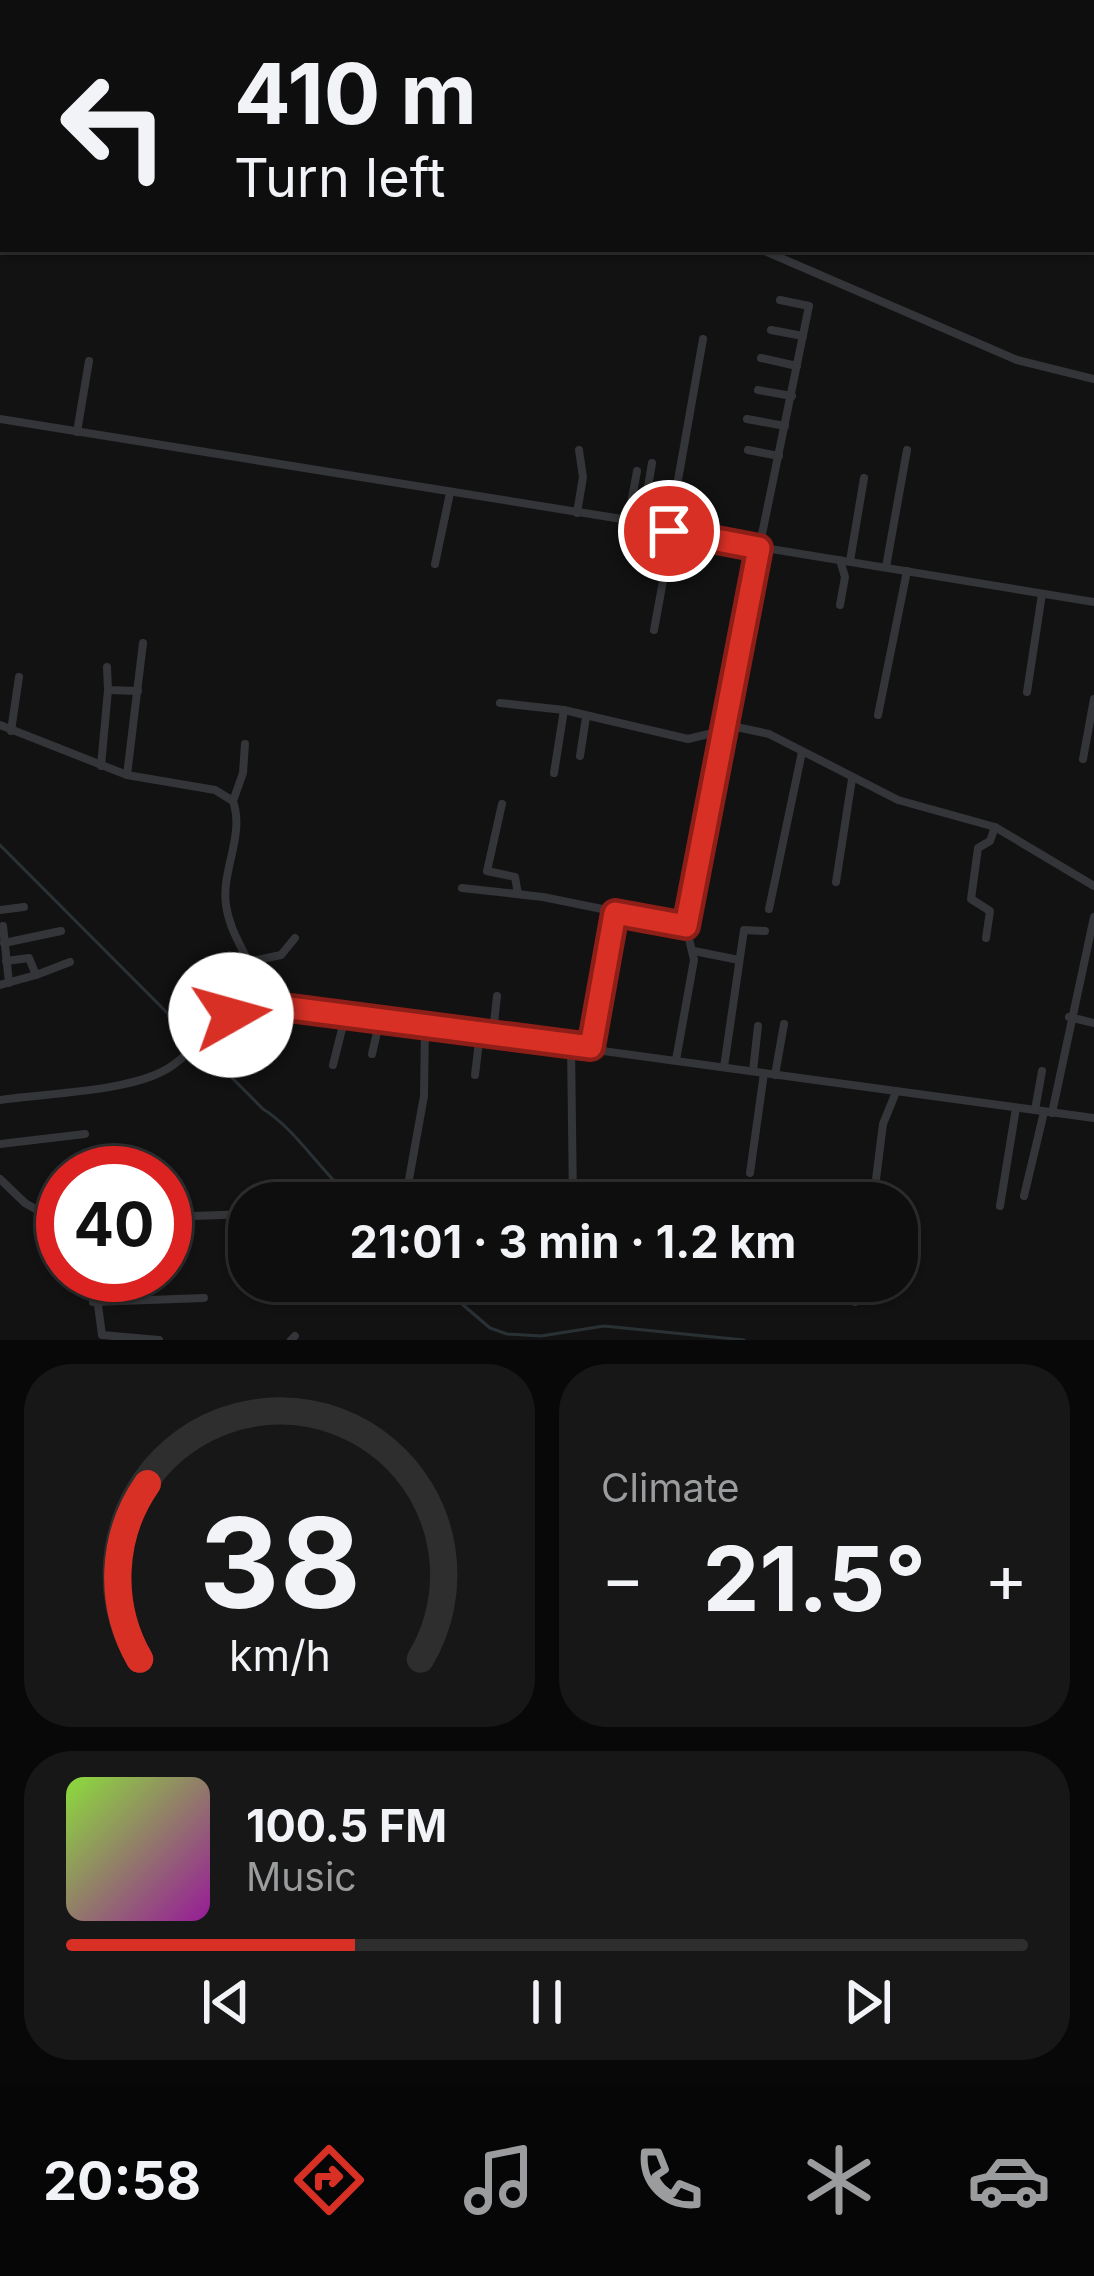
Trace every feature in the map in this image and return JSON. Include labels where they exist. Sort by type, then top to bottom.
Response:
[{"type":"street","points":[[767,252],[1017,360],[1094,379]]},
{"type":"street","points":[[676,1060],[694,951],[686,926],[809,306],[780,300]]},
{"type":"street","points":[[771,330],[803,336]]},
{"type":"street","points":[[654,630],[703,339]]},
{"type":"street","points":[[761,358],[797,366]]},
{"type":"street","points":[[77,432],[89,362]]},
{"type":"street","points":[[758,390],[792,396]]},
{"type":"street","points":[[0,419],[628,520],[759,548],[1094,602]]},
{"type":"street","points":[[747,419],[785,426]]},
{"type":"street","points":[[577,513],[583,477],[579,450]]},
{"type":"street","points":[[748,450],[779,456]]},
{"type":"street","points":[[886,567],[907,450]]},
{"type":"street","points":[[641,523],[652,463]]},
{"type":"street","points":[[628,520],[637,471]]},
{"type":"street","points":[[840,605],[864,478]]},
{"type":"street","points":[[435,565],[450,493]]},
{"type":"street","points":[[878,715],[907,572]]},
{"type":"street","points":[[1027,692],[1042,594]]},
{"type":"street","points":[[127,775],[143,643]]},
{"type":"street","points":[[100,766],[107,668]]},
{"type":"street","points":[[11,731],[19,676]]},
{"type":"street","points":[[108,690],[138,691]]},
{"type":"street","points":[[1083,759],[1094,699]]},
{"type":"street","points":[[500,703],[563,710],[688,740],[722,727],[770,734],[898,800],[995,827],[1094,886]]},
{"type":"street","points":[[554,773],[563,710]]},
{"type":"street","points":[[580,756],[586,717]]},
{"type":"street","points":[[0,725],[127,775],[215,790],[232,801]]},
{"type":"street","points":[[245,745],[242,778],[232,801],[236,828],[226,905],[251,961],[259,1004]]},
{"type":"street","points":[[769,909],[802,752]]},
{"type":"street","points":[[836,882],[852,779]]},
{"type":"street","points":[[502,804],[487,871],[515,877],[518,895]]},
{"type":"street","points":[[986,938],[990,911],[971,899],[978,848],[990,841],[995,827]]},
{"type":"street","points":[[462,888],[686,926]]},
{"type":"street","points":[[0,910],[24,907]]},
{"type":"street","points":[[591,1047],[615,913]]},
{"type":"street","points":[[1024,1196],[1094,917]]},
{"type":"street","points":[[3,926],[5,984],[70,962]]},
{"type":"street","points":[[724,1067],[746,927],[765,931]]},
{"type":"street","points":[[4,943],[61,931]]},
{"type":"street","points":[[251,961],[281,955],[295,938]]},
{"type":"street","points":[[694,951],[739,960]]},
{"type":"street","points":[[6,962],[28,958],[36,974]]},
{"type":"street","points":[[497,996],[494,1023],[512,1030],[519,1040]]},
{"type":"street","points":[[0,1100],[145,1079],[170,1067],[231,1015],[259,1004],[1094,1118]]},
{"type":"street","points":[[333,1065],[346,1013]]},
{"type":"street","points":[[1069,1017],[1094,1023]]},
{"type":"street","points":[[372,1054],[380,1019]]},
{"type":"street","points":[[776,1075],[784,1024]]},
{"type":"street","points":[[753,1071],[758,1025]]},
{"type":"street","points":[[409,1182],[424,1096],[425,1026]]},
{"type":"street","points":[[475,1076],[480,1033]]},
{"type":"street","points":[[571,1045],[573,1182]]},
{"type":"street","points":[[1042,1071],[1043,1112]]},
{"type":"street","points":[[749,1173],[764,1073]]},
{"type":"street","points":[[876,1182],[884,1124],[896,1092]]},
{"type":"street","points":[[1000,1206],[1016,1108]]},
{"type":"street","points":[[0,1144],[85,1134]]},
{"type":"street","points":[[0,1179],[36,1209]]},
{"type":"street","points":[[192,1216],[228,1215]]},
{"type":"street","points":[[192,1298],[204,1298]]},
{"type":"street","points":[[93,1302],[97,1327],[106,1338],[159,1340]]},
{"type":"waterway","points":[[0,845],[287,1128],[335,1182]]},
{"type":"waterway","points":[[460,1302],[490,1328],[507,1334],[541,1336],[604,1326],[744,1340]]},
{"type":"route","points":[[231,1015],[259,1004],[591,1047],[615,913],[686,926],[759,548],[669,531]]}]
